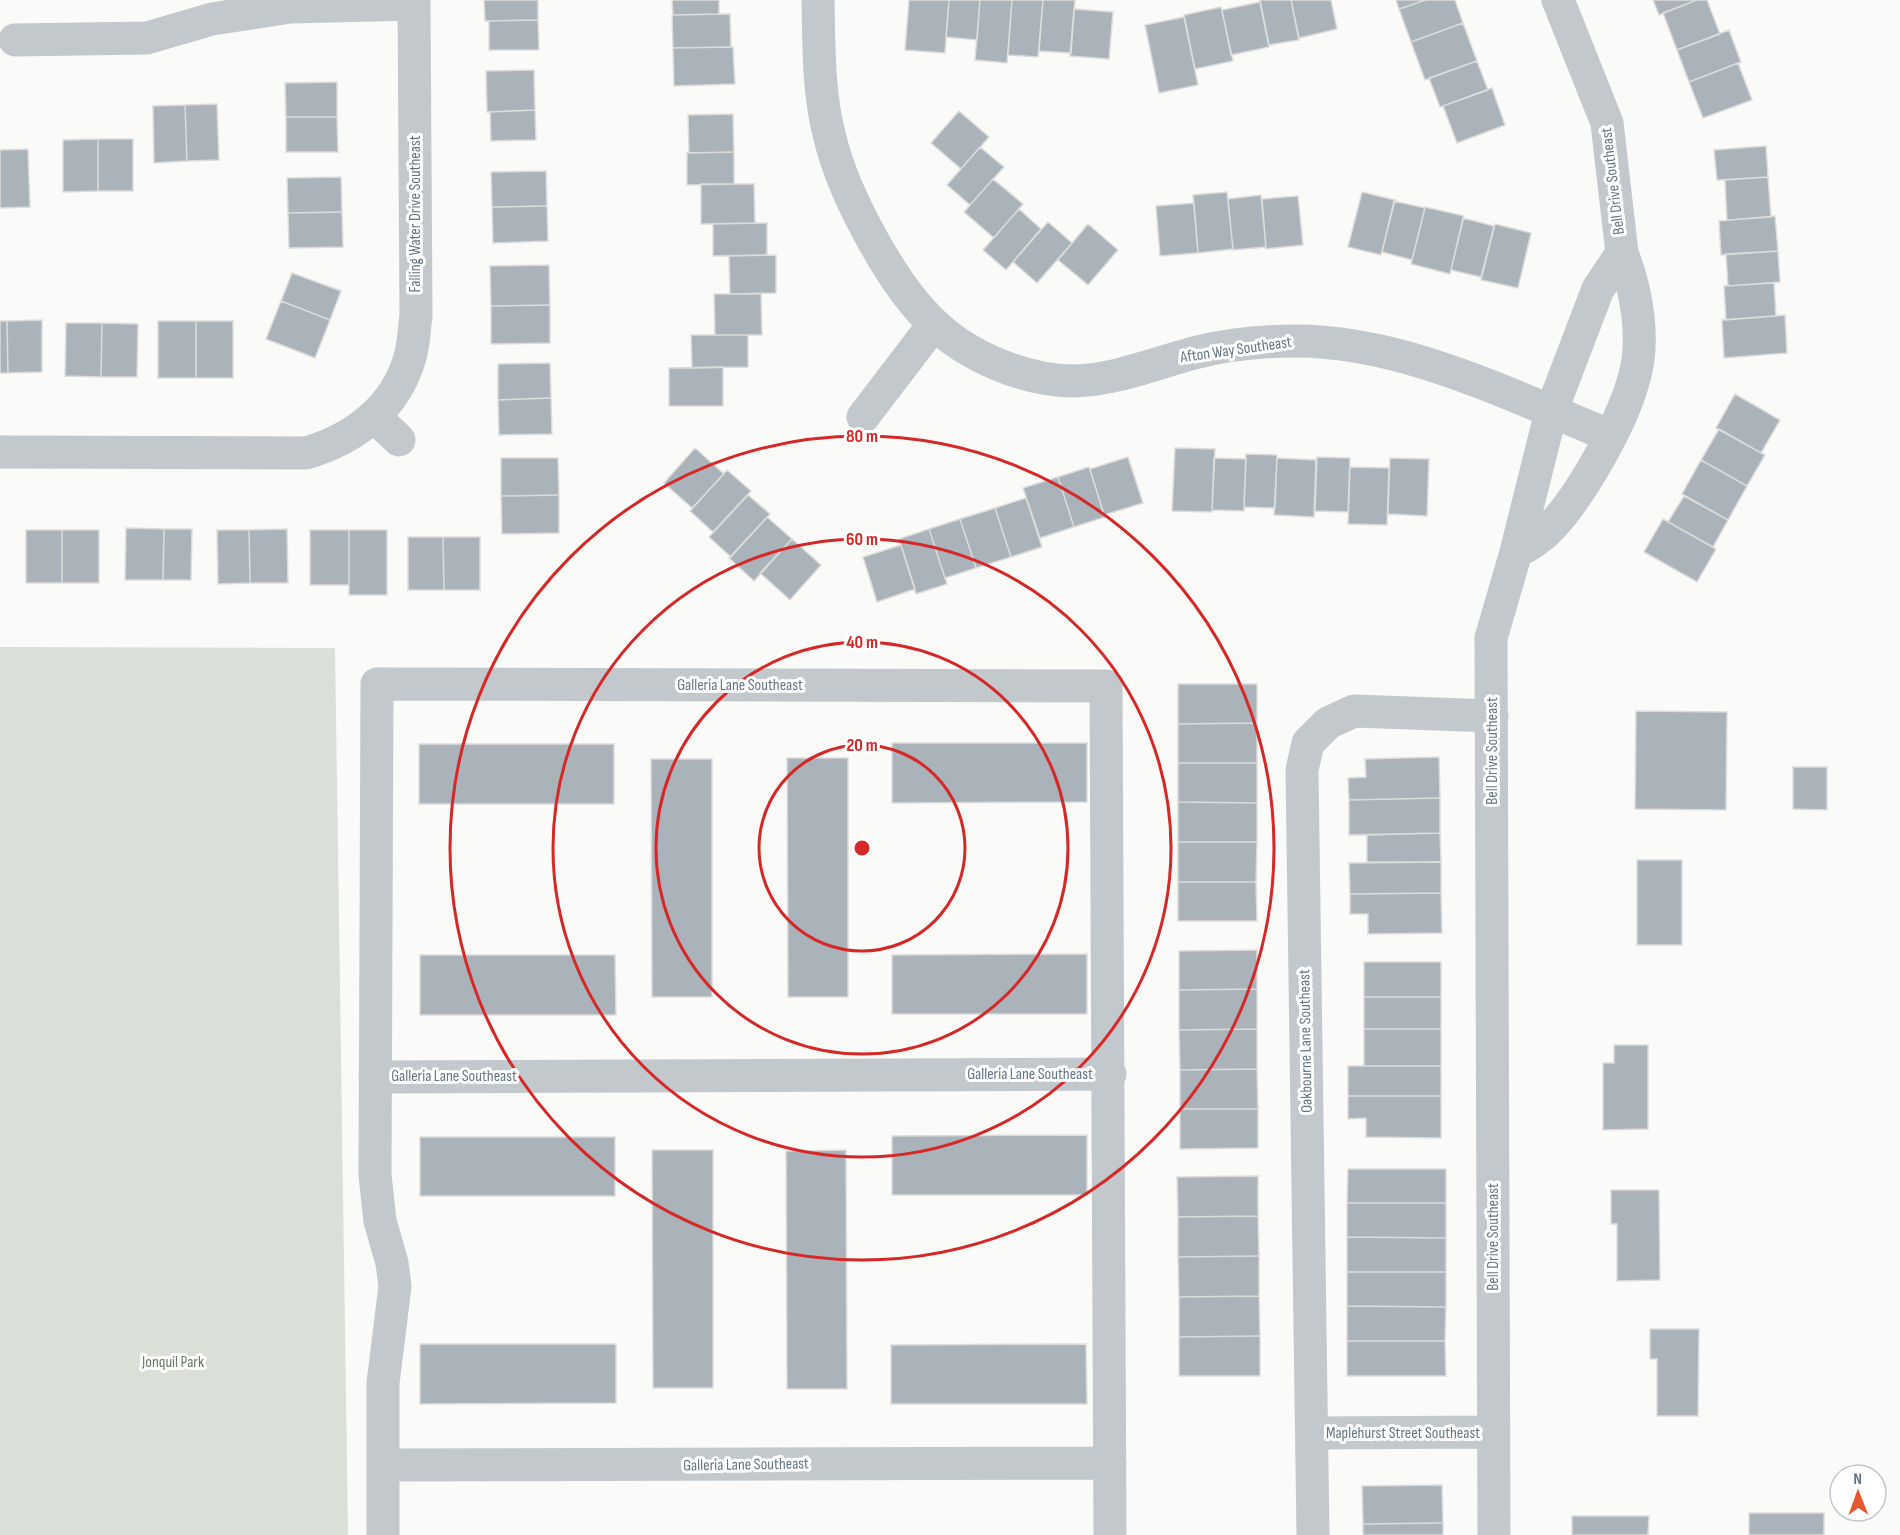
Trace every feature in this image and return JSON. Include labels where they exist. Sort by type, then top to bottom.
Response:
[{"type":"street","name":"Afton Way Southeast","points":[[818,0],[820,85],[829,137],[840,175],[857,211],[910,297],[934,324],[969,349],[1003,366],[1041,377],[1075,381],[1113,375],[1198,352],[1295,341],[1350,345],[1399,356],[1611,436]]},
{"type":"street","name":"Bell Drive Southeast","points":[[1494,1535],[1491,638],[1516,552],[1551,412],[1594,299],[1622,253],[1607,123],[1558,0]]},
{"type":"street","points":[[15,40],[147,38],[212,19],[290,7],[414,2]]},
{"type":"street","name":"Falling Water Drive Southeast","points":[[0,452],[306,453],[348,437],[375,417],[402,379],[411,356],[416,316],[414,2]]},
{"type":"street","points":[[1516,552],[1538,540],[1563,513],[1611,436],[1634,381],[1638,340],[1638,301],[1622,253]]},
{"type":"street","points":[[863,417],[934,324]]},
{"type":"street","points":[[375,417],[399,440]]},
{"type":"street","name":"Galleria Lane Southeast","points":[[383,1535],[383,1383],[395,1286],[377,1200],[375,1077],[377,684],[1106,686],[1110,1074],[1110,1535]]},
{"type":"street","name":"Oakbourne Lane Southeast","points":[[1313,1535],[1302,770],[1308,743],[1328,723],[1354,711],[1492,716]]},
{"type":"street","name":"Galleria Lane Southeast","points":[[375,1077],[1110,1074]]},
{"type":"street","name":"Maplehurst Street Southeast","points":[[1313,1433],[1494,1432]]},
{"type":"street","name":"Galleria Lane Southeast","points":[[383,1466],[1110,1463]]},
{"type":"green space","name":"Jonquil Park","points":[[0,647],[335,648],[348,1535],[0,1535]]},
{"type":"building","points":[[484,0],[538,0],[538,20],[485,21]]},
{"type":"building","points":[[672,0],[719,0],[719,14],[673,15]]},
{"type":"building","points":[[909,0],[949,0],[945,53],[905,50]]},
{"type":"building","points":[[949,0],[980,0],[977,40],[946,37]]},
{"type":"building","points":[[980,0],[1012,0],[1007,63],[975,60]]},
{"type":"building","points":[[1012,0],[1043,0],[1038,57],[1008,55]]},
{"type":"building","points":[[1043,0],[1075,0],[1071,53],[1039,51]]},
{"type":"building","points":[[1260,0],[1291,0],[1299,40],[1269,45]]},
{"type":"building","points":[[1291,0],[1331,0],[1337,29],[1299,38]]},
{"type":"building","points":[[1396,0],[1426,0],[1399,9]]},
{"type":"building","points":[[1426,0],[1455,0],[1463,23],[1411,42],[1399,9]]},
{"type":"building","points":[[1653,0],[1697,0],[1659,15]]},
{"type":"building","points":[[1697,0],[1707,0],[1720,34],[1677,50],[1663,13]]},
{"type":"building","points":[[1260,2],[1269,47],[1231,55],[1222,10]]},
{"type":"building","points":[[1221,7],[1233,61],[1195,69],[1184,15]]},
{"type":"building","points":[[1074,9],[1113,12],[1109,59],[1070,56]]},
{"type":"building","points":[[730,14],[731,47],[673,48],[672,15]]},
{"type":"building","points":[[1184,17],[1198,85],[1159,93],[1145,25]]},
{"type":"building","points":[[538,20],[539,50],[489,50],[489,21]]},
{"type":"building","points":[[1463,23],[1477,61],[1425,80],[1411,42]]},
{"type":"building","points":[[1729,30],[1741,62],[1689,82],[1677,50]]},
{"type":"building","points":[[733,47],[735,84],[674,86],[673,48]]},
{"type":"building","points":[[1477,61],[1488,90],[1440,107],[1429,78]]},
{"type":"building","points":[[1738,63],[1752,100],[1703,118],[1689,82]]},
{"type":"building","points":[[534,70],[535,110],[487,112],[486,71]]},
{"type":"building","points":[[337,82],[337,117],[286,117],[285,83]]},
{"type":"building","points":[[1492,88],[1505,125],[1457,143],[1443,106]]},
{"type":"building","points":[[217,104],[219,160],[187,161],[185,105]]},
{"type":"building","points":[[185,105],[187,161],[154,163],[153,106]]},
{"type":"building","points":[[535,110],[536,140],[491,141],[490,112]]},
{"type":"building","points":[[959,111],[989,137],[961,169],[931,143]]},
{"type":"building","points":[[733,114],[734,152],[689,153],[688,115]]},
{"type":"building","points":[[286,117],[337,117],[338,152],[286,152]]},
{"type":"building","points":[[98,139],[133,139],[133,191],[98,191]]},
{"type":"building","points":[[98,139],[98,191],[63,192],[63,140]]},
{"type":"building","points":[[1766,146],[1768,177],[1717,180],[1714,150]]},
{"type":"building","points":[[980,147],[1004,167],[970,205],[947,185]]},
{"type":"building","points":[[28,149],[30,207],[0,208],[0,150]]},
{"type":"building","points":[[734,152],[734,184],[687,185],[687,153]]},
{"type":"building","points":[[546,171],[547,206],[492,207],[491,172]]},
{"type":"building","points":[[341,177],[342,212],[288,213],[287,178]]},
{"type":"building","points":[[1768,177],[1771,217],[1727,220],[1725,180]]},
{"type":"building","points":[[993,179],[1023,204],[994,238],[964,212]]},
{"type":"building","points":[[701,184],[754,184],[755,223],[701,224]]},
{"type":"building","points":[[1227,192],[1233,249],[1198,253],[1193,195]]},
{"type":"building","points":[[1362,192],[1395,200],[1381,255],[1348,247]]},
{"type":"building","points":[[1261,195],[1266,247],[1233,250],[1228,199]]},
{"type":"building","points":[[1298,196],[1303,245],[1266,249],[1262,199]]},
{"type":"building","points":[[1394,201],[1425,208],[1412,260],[1382,252]]},
{"type":"building","points":[[1194,203],[1198,253],[1160,256],[1156,206]]},
{"type":"building","points":[[547,206],[548,241],[493,243],[492,207]]},
{"type":"building","points":[[1425,207],[1464,216],[1450,274],[1411,264]]},
{"type":"building","points":[[1019,209],[1041,229],[1006,270],[983,250]]},
{"type":"building","points":[[342,212],[343,247],[289,248],[288,213]]},
{"type":"building","points":[[1775,216],[1778,251],[1721,255],[1719,221]]},
{"type":"building","points":[[1463,218],[1494,226],[1481,277],[1451,270]]},
{"type":"building","points":[[1048,222],[1072,243],[1037,283],[1013,262]]},
{"type":"building","points":[[767,223],[767,255],[713,256],[713,224]]},
{"type":"building","points":[[1088,224],[1118,250],[1088,285],[1058,260]]},
{"type":"building","points":[[1495,224],[1531,233],[1518,288],[1481,280]]},
{"type":"building","points":[[1778,251],[1780,282],[1728,286],[1726,254]]},
{"type":"building","points":[[776,255],[776,293],[730,294],[729,256]]},
{"type":"building","points":[[549,265],[550,305],[491,306],[490,266]]},
{"type":"building","points":[[292,273],[341,291],[330,320],[281,301]]},
{"type":"building","points":[[1774,283],[1776,316],[1726,320],[1724,286]]},
{"type":"building","points":[[714,294],[761,294],[762,335],[715,335]]},
{"type":"building","points":[[281,301],[330,320],[315,358],[266,339]]},
{"type":"building","points":[[550,305],[550,343],[491,344],[491,306]]},
{"type":"building","points":[[1785,315],[1787,353],[1724,358],[1722,320]]},
{"type":"building","points":[[42,320],[42,372],[8,373],[7,321]]},
{"type":"building","points":[[0,321],[7,321],[8,373],[0,373]]},
{"type":"building","points":[[158,321],[196,321],[196,378],[158,378]]},
{"type":"building","points":[[196,321],[233,321],[233,378],[196,378]]},
{"type":"building","points":[[66,323],[102,323],[101,377],[65,376]]},
{"type":"building","points":[[102,323],[138,324],[137,377],[101,377]]},
{"type":"building","points":[[691,335],[748,335],[748,367],[692,368]]},
{"type":"building","points":[[550,363],[551,398],[498,400],[498,364]]},
{"type":"building","points":[[723,367],[723,406],[669,406],[669,368]]},
{"type":"building","points":[[1735,394],[1780,420],[1761,453],[1716,428]]},
{"type":"building","points":[[551,398],[552,434],[499,435],[498,400]]},
{"type":"building","points":[[1719,429],[1765,455],[1747,486],[1701,460]]},
{"type":"building","points":[[695,448],[724,474],[692,508],[664,483]]},
{"type":"building","points":[[1175,448],[1215,449],[1212,512],[1172,511]]},
{"type":"building","points":[[1246,454],[1277,455],[1275,508],[1244,507]]},
{"type":"building","points":[[1128,457],[1143,503],[1104,515],[1090,469]]},
{"type":"building","points":[[1317,457],[1350,458],[1348,512],[1315,511]]},
{"type":"building","points":[[501,458],[558,458],[559,495],[501,496]]},
{"type":"building","points":[[1214,458],[1246,459],[1244,511],[1212,510]]},
{"type":"building","points":[[1277,458],[1316,460],[1314,517],[1274,515]]},
{"type":"building","points":[[1390,458],[1429,459],[1427,516],[1388,514]]},
{"type":"building","points":[[1701,460],[1747,486],[1728,520],[1682,494]]},
{"type":"building","points":[[1089,467],[1105,517],[1074,527],[1058,477]]},
{"type":"building","points":[[1350,467],[1389,468],[1387,525],[1348,524]]},
{"type":"building","points":[[727,470],[751,491],[713,532],[690,511]]},
{"type":"building","points":[[1058,477],[1074,527],[1040,538],[1023,488]]},
{"type":"building","points":[[559,495],[559,533],[502,534],[501,496]]},
{"type":"building","points":[[748,495],[770,514],[731,557],[709,537]]},
{"type":"building","points":[[1684,496],[1728,520],[1713,547],[1668,522]]},
{"type":"building","points":[[1026,498],[1042,547],[1011,557],[995,508]]},
{"type":"building","points":[[995,508],[1011,557],[976,568],[960,519]]},
{"type":"building","points":[[767,517],[792,539],[754,581],[729,558]]},
{"type":"building","points":[[960,519],[976,568],[945,578],[929,529]]},
{"type":"building","points":[[1663,519],[1716,549],[1697,582],[1644,552]]},
{"type":"building","points":[[126,528],[164,529],[163,580],[125,580]]},
{"type":"building","points":[[164,529],[192,529],[191,580],[163,580]]},
{"type":"building","points":[[287,529],[288,583],[250,583],[249,530]]},
{"type":"building","points":[[929,529],[947,584],[916,594],[899,539]]},
{"type":"building","points":[[26,530],[62,530],[62,583],[26,583]]},
{"type":"building","points":[[62,530],[99,530],[99,583],[62,583]]},
{"type":"building","points":[[217,530],[249,530],[250,583],[218,584]]},
{"type":"building","points":[[310,530],[349,530],[349,585],[310,585]]},
{"type":"building","points":[[349,530],[387,530],[387,595],[349,595]]},
{"type":"building","points":[[408,537],[443,537],[444,590],[408,590]]},
{"type":"building","points":[[443,537],[480,537],[480,590],[444,590]]},
{"type":"building","points":[[792,539],[821,565],[790,600],[760,573]]},
{"type":"building","points":[[901,545],[915,589],[877,602],[863,557]]},
{"type":"building","points":[[1178,684],[1257,684],[1257,723],[1178,724]]},
{"type":"building","points":[[1636,711],[1727,712],[1726,810],[1635,809]]},
{"type":"building","points":[[1257,723],[1257,763],[1178,763],[1178,724]]},
{"type":"building","points":[[892,743],[1087,743],[1087,802],[892,803]]},
{"type":"building","points":[[419,744],[614,744],[614,804],[419,804]]},
{"type":"building","points":[[1439,757],[1440,798],[1349,800],[1348,778],[1366,777],[1365,759]]},
{"type":"building","points":[[787,758],[848,758],[848,997],[788,997]]},
{"type":"building","points":[[651,759],[712,759],[712,997],[652,997]]},
{"type":"building","points":[[1178,763],[1257,763],[1257,803],[1178,802]]},
{"type":"building","points":[[1793,767],[1827,767],[1827,810],[1793,809]]},
{"type":"building","points":[[1440,798],[1440,833],[1349,835],[1349,800]]},
{"type":"building","points":[[1178,802],[1257,803],[1257,842],[1178,842]]},
{"type":"building","points":[[1440,833],[1441,862],[1367,862],[1367,835]]},
{"type":"building","points":[[1178,842],[1257,842],[1256,882],[1178,882]]},
{"type":"building","points":[[1637,860],[1682,860],[1682,945],[1637,945]]},
{"type":"building","points":[[1441,862],[1441,893],[1350,894],[1349,863]]},
{"type":"building","points":[[1178,882],[1256,882],[1257,921],[1178,921]]},
{"type":"building","points":[[1441,893],[1442,933],[1368,934],[1368,914],[1350,914],[1350,894]]},
{"type":"building","points":[[1257,950],[1257,989],[1179,990],[1179,951]]},
{"type":"building","points":[[1087,954],[1087,1014],[892,1014],[892,955]]},
{"type":"building","points":[[420,955],[615,955],[616,1015],[420,1015]]},
{"type":"building","points":[[1364,962],[1441,962],[1441,997],[1364,997]]},
{"type":"building","points":[[1257,989],[1257,1029],[1179,1030],[1179,990]]},
{"type":"building","points":[[1364,997],[1441,997],[1441,1029],[1364,1029]]},
{"type":"building","points":[[1257,1029],[1257,1069],[1180,1070],[1179,1030]]},
{"type":"building","points":[[1364,1029],[1441,1029],[1441,1066],[1364,1066]]},
{"type":"building","points":[[1614,1045],[1648,1045],[1648,1129],[1603,1130],[1603,1063],[1614,1063]]},
{"type":"building","points":[[1348,1066],[1441,1066],[1441,1096],[1348,1096]]},
{"type":"building","points":[[1257,1069],[1258,1109],[1180,1109],[1180,1070]]},
{"type":"building","points":[[1348,1096],[1441,1096],[1441,1138],[1366,1137],[1366,1118],[1348,1119]]},
{"type":"building","points":[[1180,1109],[1258,1109],[1258,1148],[1180,1149]]},
{"type":"building","points":[[1087,1135],[1087,1195],[892,1195],[892,1136]]},
{"type":"building","points":[[420,1137],[615,1137],[615,1196],[420,1196]]},
{"type":"building","points":[[652,1150],[713,1150],[713,1388],[653,1388]]},
{"type":"building","points":[[846,1150],[847,1389],[787,1389],[786,1151]]},
{"type":"building","points":[[1348,1169],[1446,1169],[1446,1203],[1347,1203]]},
{"type":"building","points":[[1258,1176],[1258,1216],[1178,1217],[1177,1177]]},
{"type":"building","points":[[1611,1190],[1659,1190],[1660,1280],[1617,1281],[1617,1224],[1611,1224]]},
{"type":"building","points":[[1347,1203],[1446,1203],[1446,1238],[1347,1237]]},
{"type":"building","points":[[1258,1216],[1259,1256],[1178,1257],[1178,1217]]},
{"type":"building","points":[[1347,1237],[1446,1238],[1446,1272],[1347,1272]]},
{"type":"building","points":[[1259,1256],[1259,1296],[1179,1297],[1178,1257]]},
{"type":"building","points":[[1347,1272],[1446,1272],[1446,1307],[1347,1306]]},
{"type":"building","points":[[1259,1296],[1260,1336],[1179,1337],[1179,1297]]},
{"type":"building","points":[[1347,1306],[1446,1307],[1445,1341],[1347,1341]]},
{"type":"building","points":[[1650,1329],[1699,1329],[1698,1416],[1657,1416],[1657,1359],[1650,1359]]},
{"type":"building","points":[[1260,1336],[1260,1376],[1179,1376],[1179,1337]]},
{"type":"building","points":[[1347,1341],[1445,1341],[1446,1376],[1347,1376]]},
{"type":"building","points":[[420,1344],[616,1344],[616,1403],[420,1404]]},
{"type":"building","points":[[1086,1344],[1087,1404],[891,1404],[891,1345]]},
{"type":"building","points":[[1442,1485],[1443,1523],[1363,1524],[1362,1486]]},
{"type":"building","points":[[1749,1513],[1824,1513],[1824,1535],[1749,1535]]},
{"type":"building","points":[[1572,1516],[1649,1516],[1648,1535],[1572,1535]]},
{"type":"building","points":[[1443,1523],[1443,1535],[1363,1535],[1363,1524]]}]
